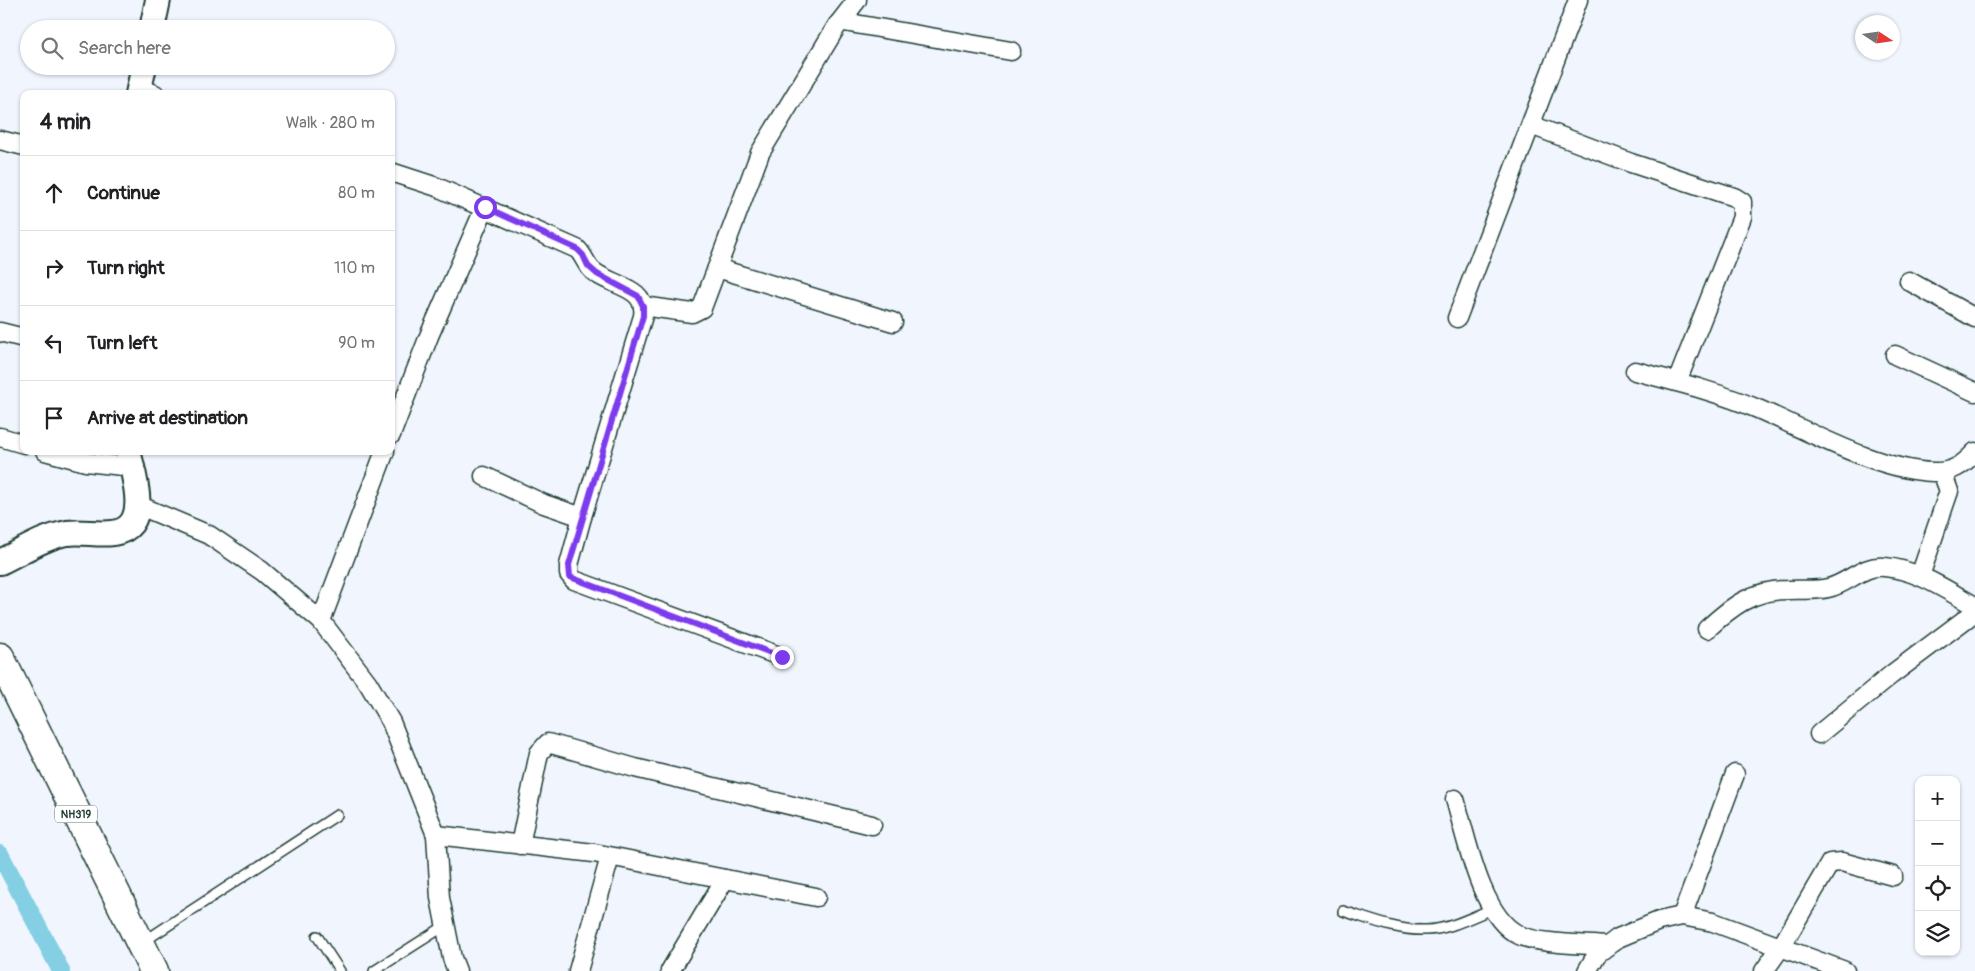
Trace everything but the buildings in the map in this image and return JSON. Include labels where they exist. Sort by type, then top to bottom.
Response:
[{"type":"highway","name":"NH319","points":[[0,657],[154,971]]},
{"type":"street","points":[[154,20],[158,0]]},
{"type":"street","points":[[643,306],[696,313],[702,308],[760,153],[840,22],[857,0]]},
{"type":"street","points":[[1457,318],[1578,0]]},
{"type":"street","points":[[840,22],[1011,51]]},
{"type":"street","points":[[1531,125],[1631,163],[1734,197],[1742,202],[1742,217],[1677,382]]},
{"type":"street","points":[[0,140],[20,145]]},
{"type":"street","points":[[395,173],[437,187],[577,249],[591,270],[634,292],[643,306],[643,316],[569,565],[570,577],[782,657]]},
{"type":"street","points":[[395,425],[429,336],[485,207]]},
{"type":"street","points":[[717,268],[893,322]]},
{"type":"street","points":[[1909,281],[1975,318]]},
{"type":"street","points":[[0,332],[20,337]]},
{"type":"street","points":[[1895,356],[1975,392]]},
{"type":"street","points":[[1635,371],[1731,398],[1873,458],[1915,470],[1952,471],[1961,466],[1975,452]]},
{"type":"street","points":[[0,436],[20,443]]},
{"type":"street","points":[[0,562],[49,539],[67,533],[124,531],[136,517],[138,505],[130,459],[86,462],[60,455]]},
{"type":"street","points":[[321,621],[383,455]]},
{"type":"street","points":[[1920,576],[1948,491],[1942,472]]},
{"type":"street","points":[[484,476],[544,504],[582,517]]},
{"type":"street","points":[[138,505],[209,536],[241,555],[321,621],[368,683],[391,722],[436,835],[440,898],[457,971]]},
{"type":"street","points":[[1707,629],[1729,608],[1750,597],[1770,590],[1830,588],[1866,570],[1879,566],[1920,576],[1975,606]]},
{"type":"street","points":[[1819,734],[1891,675],[1975,612]]},
{"type":"street","points":[[520,845],[539,753],[548,743],[634,768],[872,825]]},
{"type":"street","points":[[1682,916],[1735,774]]},
{"type":"street","points":[[1455,799],[1481,884],[1492,909],[1504,925],[1520,936],[1606,946]]},
{"type":"street","points":[[436,835],[610,857],[816,897]]},
{"type":"street","points":[[578,971],[610,857]]},
{"type":"street","points":[[1764,971],[1781,947],[1830,863],[1842,862],[1893,876]]},
{"type":"street","points":[[670,971],[725,879]]},
{"type":"street","points":[[1587,971],[1597,954],[1618,938],[1659,921],[1682,916],[1713,922],[1845,971]]},
{"type":"lane","points":[[140,944],[337,815]]},
{"type":"lane","points":[[1343,911],[1391,926],[1427,930],[1444,927],[1492,909]]},
{"type":"lane","points":[[374,971],[446,925]]},
{"type":"lane","points":[[317,936],[340,971]]},
{"type":"waterway","points":[[0,854],[61,971]]},
{"type":"route","points":[[485,207],[577,249],[581,252],[591,270],[634,292],[642,300],[643,316],[582,517],[569,565],[570,577],[782,657]]}]
